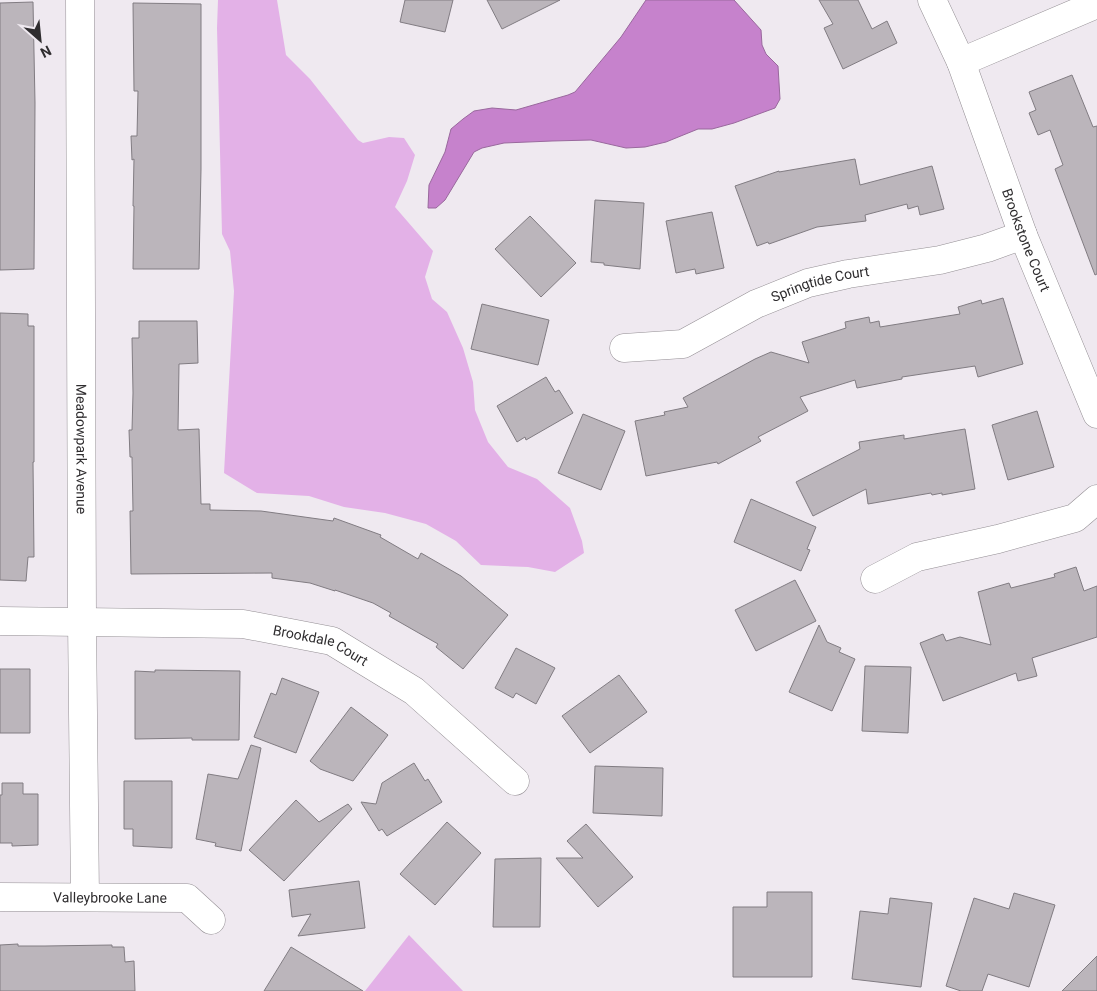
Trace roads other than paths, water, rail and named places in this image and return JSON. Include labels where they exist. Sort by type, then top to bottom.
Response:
[{"type":"street","name":"Meadowpark Avenue","points":[[80,0],[85,897]]},
{"type":"street","name":"Brookstone Court","points":[[932,0],[962,62],[1023,235],[1097,414]]},
{"type":"street","points":[[962,62],[1097,4]]},
{"type":"street","name":"Springtide Court","points":[[624,348],[683,344],[756,304],[808,283],[848,274],[940,260],[986,248],[1023,235]]},
{"type":"street","points":[[874,579],[917,557],[998,539],[1075,518],[1097,499]]},
{"type":"street","name":"Brookdale Court","points":[[0,621],[243,624],[332,641],[414,691],[515,781]]},
{"type":"street","name":"Valleybrooke Lane","points":[[0,897],[187,898],[212,920]]}]
